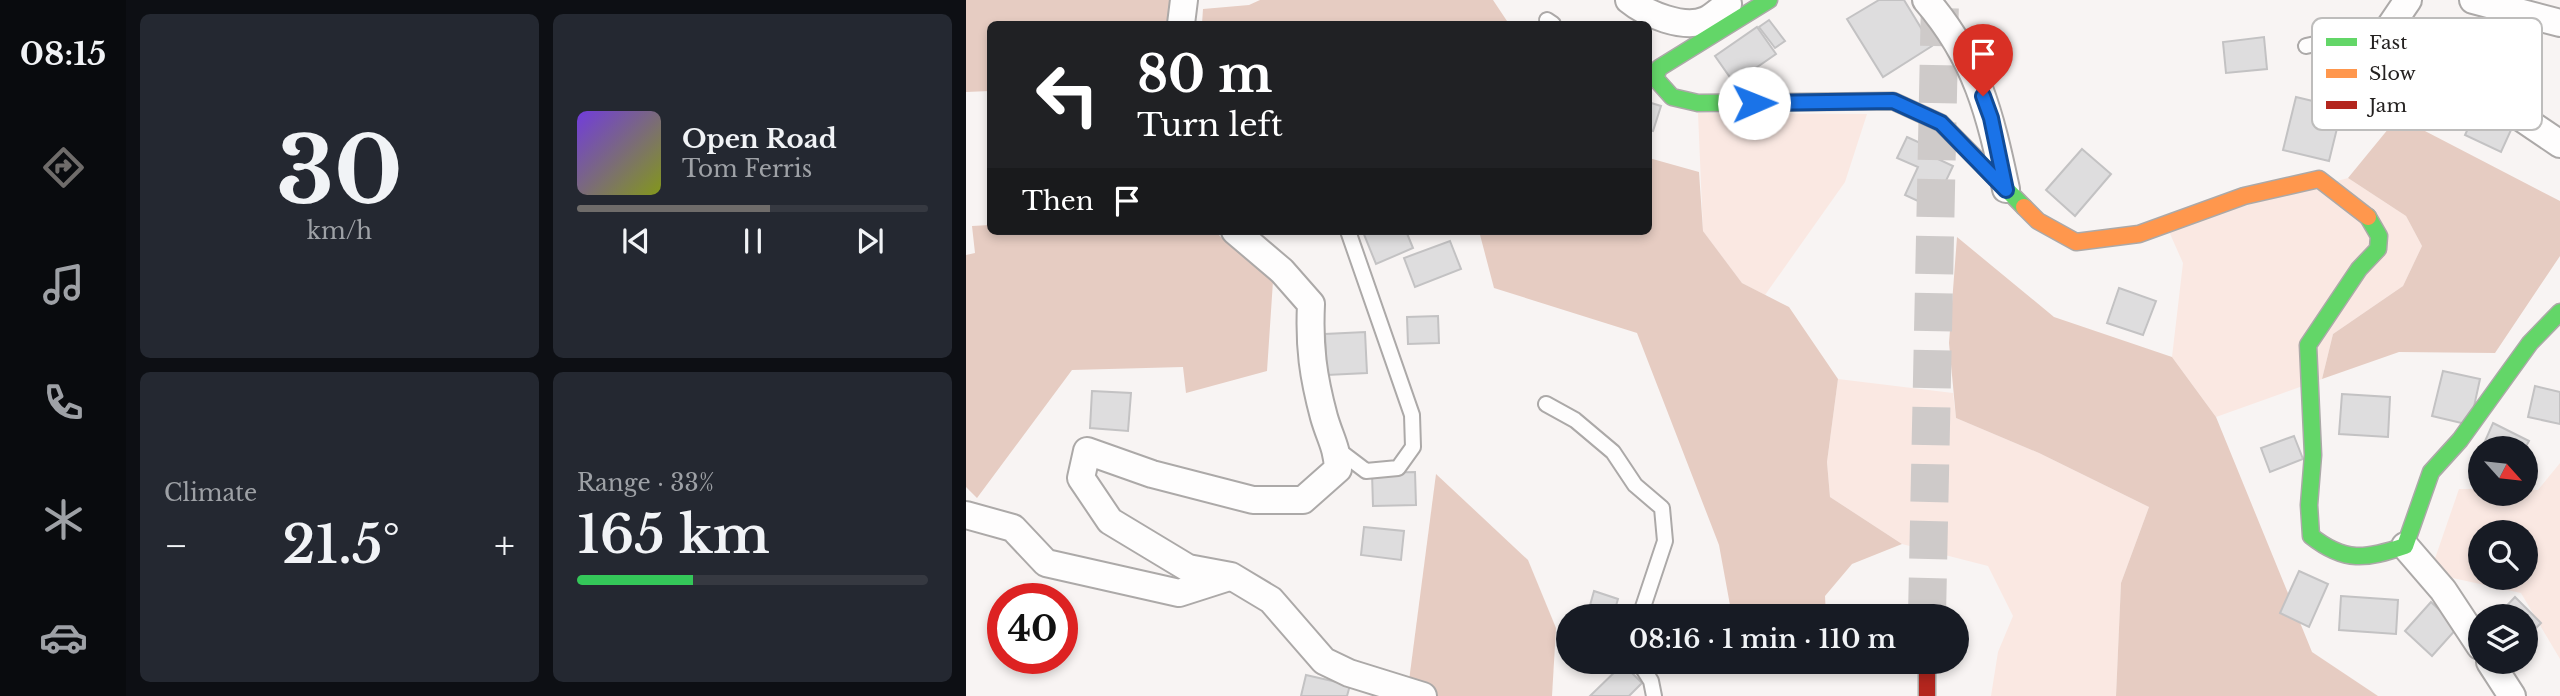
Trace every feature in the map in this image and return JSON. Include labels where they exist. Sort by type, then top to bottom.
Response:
[{"type":"main road","points":[[1769,0],[1654,68],[1655,78],[1672,97],[1698,103],[1893,101],[1941,123],[2038,221],[2076,242],[2139,234],[2244,196],[2319,179],[2366,213],[2379,236],[2378,248],[2359,269],[2308,345],[2313,455],[2309,505],[2311,536],[2326,550],[2365,560],[2405,546],[2431,472],[2460,440],[2530,343],[2560,312]]},
{"type":"main road","points":[[1927,674],[1927,696]]},
{"type":"street","points":[[1181,21],[1184,0]]},
{"type":"street","points":[[1629,0],[1645,13],[1675,21],[1704,21],[1734,0]]},
{"type":"street","points":[[1927,0],[1966,53],[1991,118],[2006,190]]},
{"type":"street","points":[[2396,18],[2408,0]]},
{"type":"street","points":[[2473,0],[2541,18]]},
{"type":"street","points":[[2542,18],[2560,23]]},
{"type":"street","points":[[2539,130],[2560,144]]},
{"type":"street","points":[[1240,235],[1282,271],[1311,304],[1309,351],[1325,420],[1337,449],[1338,469],[1303,500],[1252,500],[1152,474],[1087,451],[1081,478],[1111,521],[1188,568],[1231,576],[1271,600],[1324,661],[1349,674],[1423,696]]},
{"type":"street","points":[[966,514],[1013,528],[1046,563],[1179,593],[1231,576]]},
{"type":"street","points":[[2405,546],[2443,590],[2468,628]]},
{"type":"street","points":[[2498,674],[2512,696]]},
{"type":"lane","points":[[2306,46],[2312,45]]},
{"type":"lane","points":[[1337,449],[1366,471],[1398,467],[1413,447],[1412,415],[1349,235]]},
{"type":"lane","points":[[1546,404],[1575,420],[1613,452],[1635,485],[1662,508],[1665,541],[1644,604]]},
{"type":"lane","points":[[1647,674],[1654,696]]},
{"type":"shaded area","points":[[966,0],[1174,0],[1171,21],[987,21],[987,91],[966,92]]},
{"type":"shaded area","points":[[1260,0],[1493,0],[1507,21],[1202,21],[1203,9],[1249,5]]},
{"type":"shaded area","points":[[1698,113],[1867,114],[1845,182],[1765,295],[1742,283],[1703,231]]},
{"type":"shaded area","points":[[2387,130],[2423,130],[2560,201],[2560,256],[2495,353],[2399,352],[2322,379],[2333,334],[2403,286],[2422,246],[2406,216],[2348,178]]},
{"type":"shaded area","points":[[1652,159],[1699,172],[1703,231],[1742,283],[1789,307],[1838,379],[1827,462],[1830,497],[1902,544],[1852,564],[1825,596],[1825,604],[1730,604],[1719,545],[1637,333],[1494,288],[1480,235],[1652,235]]},
{"type":"shaded area","points":[[2348,178],[2406,216],[2422,246],[2403,286],[2333,334],[2322,379],[2216,417],[2172,357],[2183,263],[2167,227]]},
{"type":"shaded area","points":[[987,225],[987,235],[1219,235],[1273,281],[1267,371],[1186,393],[1183,367],[1072,370],[977,498],[966,487],[966,255],[975,253],[972,226]]},
{"type":"shaded area","points":[[1957,237],[2054,317],[2172,357],[2216,417],[2312,652],[2378,696],[2116,696],[2121,583],[2149,507],[2039,453],[1956,418],[1949,343]]},
{"type":"shaded area","points":[[1838,379],[1953,393],[1956,418],[2039,453],[2149,507],[2121,583],[2116,696],[1991,696],[1998,652],[2013,616],[1988,566],[1902,544],[1830,497],[1827,462]]},
{"type":"shaded area","points":[[2560,463],[2560,659],[2538,622],[2538,604],[2528,604],[2521,593],[2507,590],[2538,590],[2538,520],[2468,520],[2468,581],[2430,573],[2459,489],[2468,489],[2468,506],[2538,506],[2538,490]]},
{"type":"shaded area","points":[[1436,474],[1528,560],[1556,628],[1552,696],[1407,696]]},
{"type":"building","points":[[1879,0],[1904,0],[1932,46],[1883,77],[1847,19]]},
{"type":"building","points":[[1769,20],[1785,41],[1775,48],[1759,27]]},
{"type":"building","points":[[1757,27],[1776,54],[1734,83],[1715,56]]},
{"type":"building","points":[[2264,37],[2267,69],[2226,73],[2223,42]]},
{"type":"building","points":[[2296,97],[2312,101],[2312,130],[2337,130],[2329,161],[2283,150]]},
{"type":"building","points":[[1652,103],[1661,106],[1652,131]]},
{"type":"building","points":[[2467,130],[2511,130],[2501,152],[2465,135]]},
{"type":"building","points":[[1907,137],[1927,146],[1925,153],[1953,166],[1933,208],[1905,195],[1918,167],[1897,158]]},
{"type":"building","points":[[2082,149],[2111,174],[2075,216],[2046,190]]},
{"type":"building","points":[[1364,235],[1408,235],[1413,248],[1376,264]]},
{"type":"building","points":[[1450,241],[1461,269],[1415,287],[1404,258]]},
{"type":"building","points":[[2119,288],[2156,301],[2143,335],[2107,323]]},
{"type":"building","points":[[1438,316],[1439,343],[1408,344],[1407,317]]},
{"type":"building","points":[[1365,332],[1367,373],[1327,375],[1325,334]]},
{"type":"building","points":[[2443,371],[2480,379],[2470,425],[2432,416]]},
{"type":"building","points":[[2535,386],[2560,392],[2560,424],[2528,417]]},
{"type":"building","points":[[1092,391],[1131,393],[1128,431],[1090,428]]},
{"type":"building","points":[[2342,394],[2390,397],[2388,437],[2339,434]]},
{"type":"building","points":[[2493,423],[2519,436],[2487,436]]},
{"type":"building","points":[[2294,436],[2303,459],[2270,472],[2261,448]]},
{"type":"building","points":[[1415,472],[1416,505],[1373,506],[1372,473]]},
{"type":"building","points":[[1364,527],[1404,531],[1401,560],[1361,555]]},
{"type":"building","points":[[2299,571],[2328,584],[2309,627],[2280,613]]},
{"type":"building","points":[[1594,591],[1618,599],[1617,604],[1590,604]]},
{"type":"building","points":[[2341,596],[2398,600],[2396,634],[2339,630]]},
{"type":"building","points":[[2515,597],[2522,604],[2508,604]]},
{"type":"building","points":[[2431,602],[2458,627],[2432,656],[2405,631]]},
{"type":"building","points":[[1613,674],[1633,674],[1642,683],[1629,696],[1590,696]]},
{"type":"building","points":[[1306,675],[1350,685],[1347,696],[1301,696]]},
{"type":"tunnel","points":[[1927,604],[1940,0]]},
{"type":"traffic: fast","points":[[1769,0],[1659,68],[1655,78],[1672,97],[1698,103],[1893,101],[1941,123],[2024,207]]},
{"type":"traffic: fast","points":[[2368,217],[2379,236],[2378,249],[2359,269],[2308,345],[2313,455],[2309,505],[2311,536],[2335,551],[2367,556],[2405,546],[2431,472],[2460,440],[2530,343],[2560,312]]},
{"type":"traffic: slow","points":[[2024,207],[2038,221],[2076,242],[2139,234],[2244,196],[2319,179],[2368,217]]},
{"type":"traffic: jam","points":[[1927,674],[1927,696]]},
{"type":"route","points":[[1754,103],[1893,101],[1941,123],[2006,190],[1991,118],[1983,96]]}]
